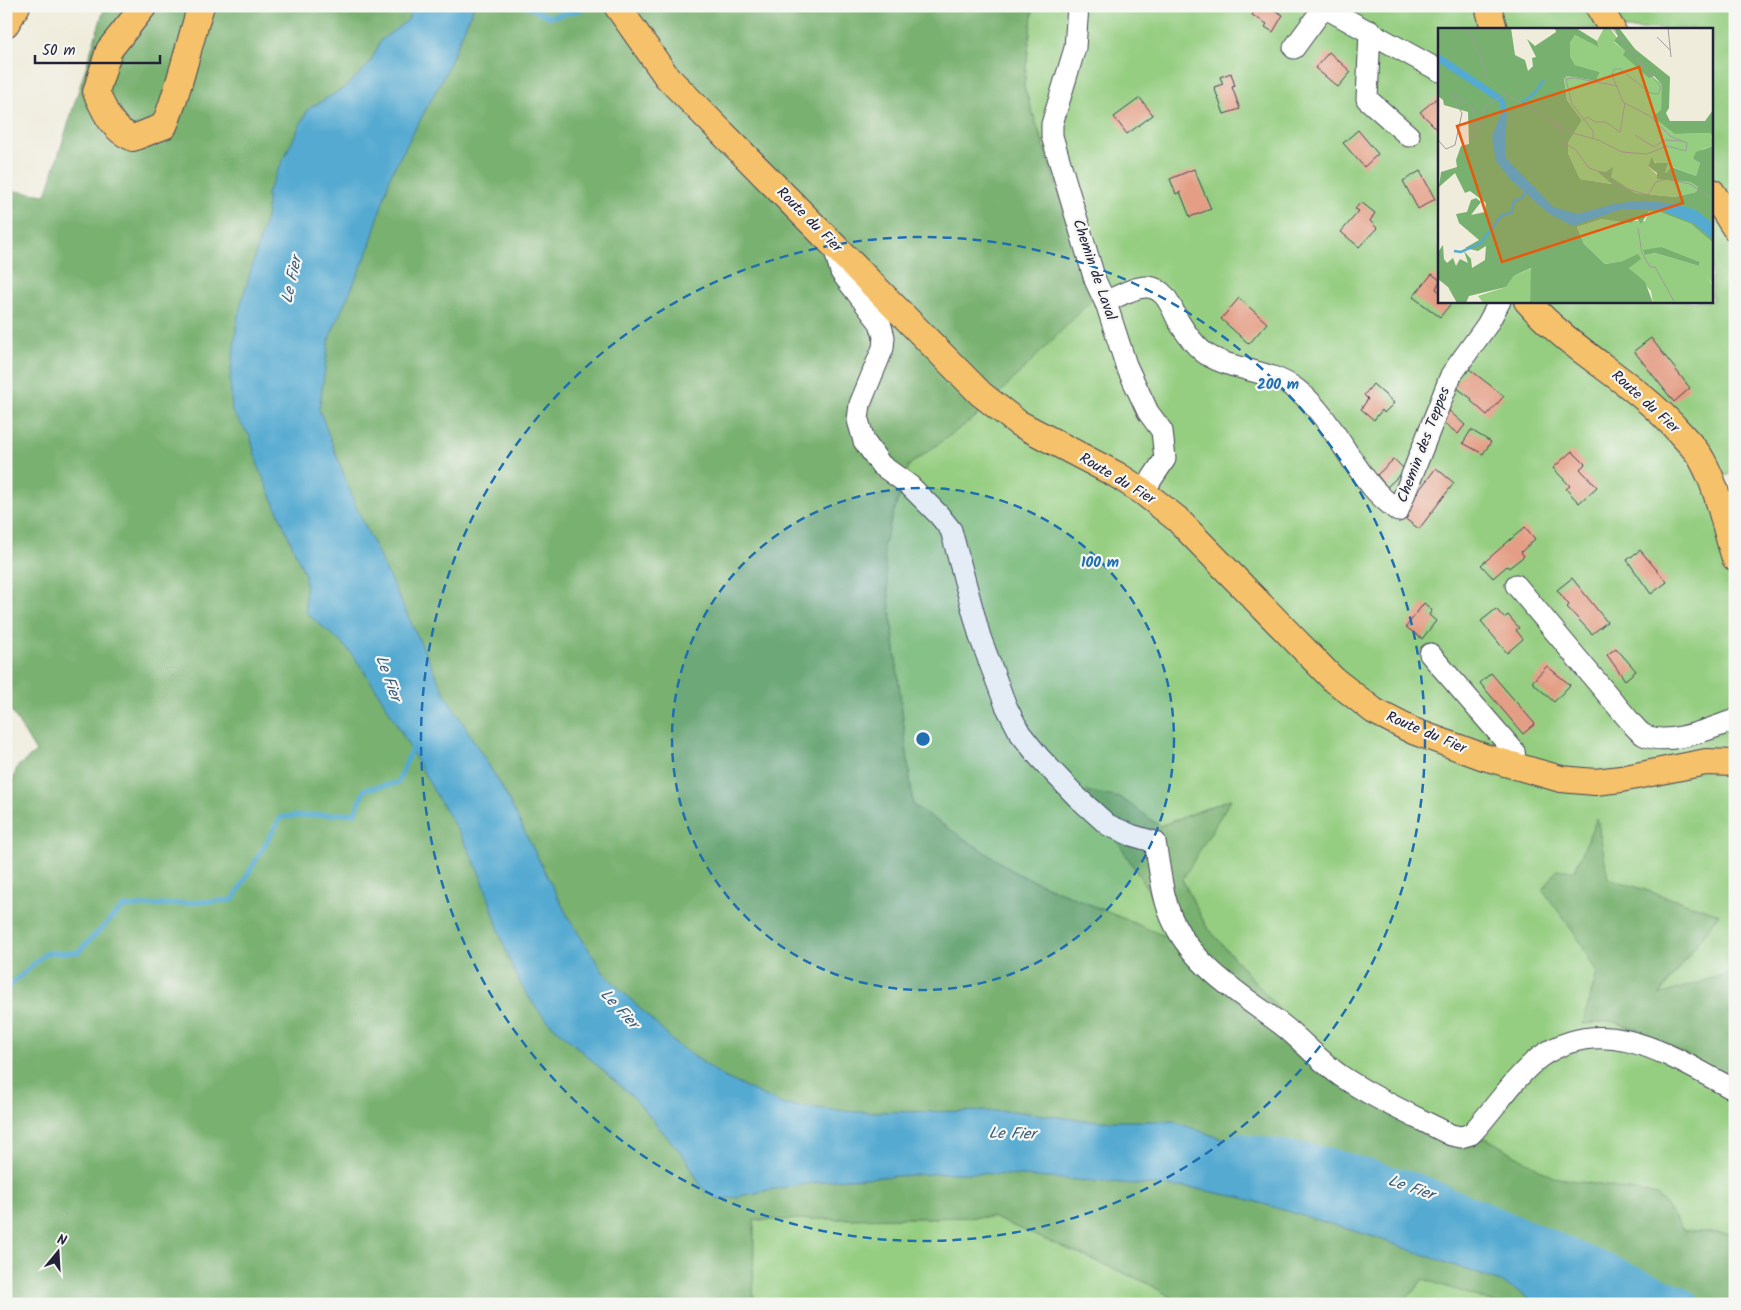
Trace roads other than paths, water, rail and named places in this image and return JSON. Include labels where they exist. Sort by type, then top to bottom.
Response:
[{"type":"main road","points":[[6,24],[17,6]]},
{"type":"main road","points":[[144,6],[109,50],[96,92],[109,120],[122,134],[133,138],[164,126],[175,100],[186,52],[201,6]]},
{"type":"main road","name":"Route du Fier","points":[[617,6],[667,76],[981,394],[1018,423],[1118,475],[1177,518],[1333,679],[1374,711],[1413,731],[1516,767],[1561,780],[1594,782],[1621,779],[1706,762],[1735,763]]},
{"type":"main road","points":[[1488,6],[1494,28]]},
{"type":"main road","points":[[1598,6],[1611,28]]},
{"type":"main road","points":[[1714,195],[1735,228]]},
{"type":"main road","name":"Route du Fier","points":[[1528,302],[1544,320],[1620,378],[1668,419],[1690,444],[1702,459],[1714,486],[1735,558]]},
{"type":"street","name":"Chemin de Laval","points":[[1078,6],[1075,48],[1052,124],[1052,136],[1094,280],[1105,302],[1126,365],[1148,412],[1162,431],[1165,459],[1143,492]]},
{"type":"street","points":[[1294,48],[1323,7],[1438,70]]},
{"type":"street","points":[[1370,31],[1367,99],[1409,136]]},
{"type":"street","points":[[833,244],[841,272],[880,323],[884,337],[884,348],[860,404],[858,420],[864,442],[881,465],[909,485],[939,514],[951,530],[980,637],[1006,706],[1020,733],[1039,757],[1078,798],[1108,825],[1131,835],[1155,842],[1168,906],[1175,924],[1198,957],[1234,990],[1286,1028],[1340,1076],[1372,1095],[1451,1135],[1461,1137],[1471,1134],[1541,1057],[1565,1045],[1590,1038],[1614,1037],[1634,1040],[1735,1090]]},
{"type":"street","name":"Chemin des Teppes","points":[[1105,302],[1136,289],[1147,287],[1158,290],[1169,300],[1183,328],[1203,352],[1229,364],[1274,376],[1297,390],[1319,414],[1373,488],[1398,511],[1451,375],[1487,325],[1499,302]]},
{"type":"street","points":[[1516,585],[1633,725],[1644,735],[1663,740],[1684,736],[1735,720]]},
{"type":"street","points":[[1430,654],[1514,751],[1516,767]]},
{"type":"water","points":[[412,6],[474,6],[446,72],[391,174],[368,252],[330,336],[319,409],[356,507],[444,692],[502,787],[567,915],[603,972],[676,1044],[724,1077],[785,1105],[856,1112],[1013,1111],[1089,1121],[1173,1121],[1250,1149],[1325,1164],[1417,1191],[1524,1242],[1682,1304],[1538,1304],[1503,1283],[1374,1237],[1243,1198],[1192,1188],[977,1173],[946,1173],[833,1180],[731,1198],[718,1199],[706,1192],[700,1185],[687,1160],[634,1098],[550,1023],[534,1005],[522,986],[504,946],[484,884],[471,854],[395,721],[351,653],[306,612],[305,575],[258,465],[250,436],[232,412],[230,378],[238,315],[267,214],[267,193],[308,109],[346,87],[370,63],[381,40],[408,20]]},
{"type":"waterway","points":[[526,6],[550,17],[580,10],[585,6]]},
{"type":"waterway","points":[[6,989],[46,953],[78,952],[123,907],[233,900],[281,817],[355,813],[365,789],[398,783],[413,745]]},
{"type":"waterway","name":"Le Fier","points":[[1239,1148],[1326,1162],[1418,1189],[1677,1299],[1684,1304]]}]
